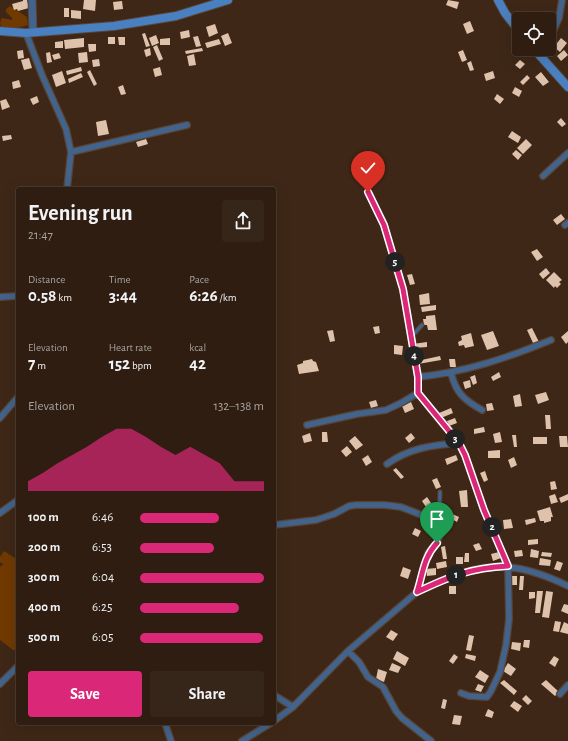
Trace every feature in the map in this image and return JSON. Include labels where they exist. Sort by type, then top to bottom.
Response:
[{"type":"main road","points":[[0,32],[30,32],[114,26],[176,16],[228,0]]},
{"type":"main road","points":[[498,0],[512,21]]},
{"type":"main road","points":[[546,56],[568,87]]},
{"type":"street","points":[[32,0],[30,32],[42,75],[66,129],[71,152],[67,187]]},
{"type":"street","points":[[556,25],[559,18],[562,0]]},
{"type":"street","points":[[71,152],[187,125]]},
{"type":"street","points":[[543,176],[568,153]]},
{"type":"street","points":[[368,192],[384,225],[403,289],[418,377],[418,393],[459,443],[465,455],[484,510],[508,566],[509,619],[506,645],[500,672],[492,691],[487,697],[469,696],[461,693]]},
{"type":"street","points":[[0,297],[16,296]]},
{"type":"street","points":[[418,377],[451,373],[494,362],[551,340]]},
{"type":"street","points":[[451,373],[460,394],[466,400],[482,410]]},
{"type":"street","points":[[307,425],[367,412],[386,410],[418,393]]},
{"type":"street","points":[[0,418],[16,399]]},
{"type":"street","points":[[388,464],[404,454],[420,448],[459,443]]},
{"type":"street","points":[[0,513],[16,501]]},
{"type":"street","points":[[276,525],[316,520],[334,514],[349,506],[356,505],[385,505],[401,507],[432,519],[439,524],[439,538],[437,543],[428,553],[417,592]]},
{"type":"street","points":[[276,720],[293,707],[348,651],[417,592],[451,576],[491,567],[508,566],[541,574],[568,586]]},
{"type":"street","points":[[348,651],[359,662],[368,677],[383,687],[396,711],[431,741]]},
{"type":"street","points":[[0,684],[16,668]]},
{"type":"street","points":[[560,694],[568,685]]},
{"type":"street","points":[[276,696],[293,707]]},
{"type":"street","points":[[166,725],[171,741]]},
{"type":"street","points":[[245,740],[268,725]]},
{"type":"lane","points":[[411,337],[422,325]]},
{"type":"lane","points":[[439,524],[440,492]]},
{"type":"shaded area","points":[[10,6],[27,17],[28,25],[16,28],[2,27],[0,24],[1,19],[12,20],[6,12],[6,9]]},
{"type":"shaded area","points":[[4,551],[16,559],[16,650],[13,650],[0,640],[0,567],[3,564],[0,562],[0,557]]},
{"type":"building","points":[[27,0],[29,8],[18,11],[17,9],[14,10],[12,4]]},
{"type":"building","points":[[84,0],[96,0],[95,11],[83,9]]},
{"type":"building","points":[[448,0],[459,2],[457,9],[446,5]]},
{"type":"building","points":[[122,1],[123,9],[114,10],[113,2]]},
{"type":"building","points":[[64,8],[69,8],[69,17],[64,17]]},
{"type":"building","points":[[71,10],[81,11],[81,19],[71,18]]},
{"type":"building","points":[[470,21],[474,31],[467,34],[463,24]]},
{"type":"building","points":[[215,24],[218,33],[209,37],[206,27]]},
{"type":"building","points":[[189,30],[190,37],[181,39],[180,32]]},
{"type":"building","points":[[145,33],[150,46],[146,47],[142,34]]},
{"type":"building","points":[[228,33],[232,43],[225,46],[221,36]]},
{"type":"building","points":[[156,35],[159,43],[152,46],[149,38]]},
{"type":"building","points":[[198,36],[201,46],[196,47],[193,37]]},
{"type":"building","points":[[108,37],[115,37],[115,44],[108,44]]},
{"type":"building","points":[[118,37],[125,37],[125,45],[119,45]]},
{"type":"building","points":[[84,38],[84,47],[65,49],[64,40]]},
{"type":"building","points":[[170,38],[170,45],[160,45],[160,39]]},
{"type":"building","points":[[561,38],[567,43],[560,52],[556,49],[556,44]]},
{"type":"building","points":[[219,39],[221,44],[207,48],[205,43]]},
{"type":"building","points":[[63,41],[63,48],[55,48],[55,42]]},
{"type":"building","points":[[88,44],[96,44],[96,51],[89,52]]},
{"type":"building","points":[[157,45],[163,59],[159,61],[153,47]]},
{"type":"building","points":[[150,48],[151,55],[146,57],[144,50]]},
{"type":"building","points":[[202,48],[203,51],[186,54],[185,51]]},
{"type":"building","points":[[23,50],[24,58],[18,59],[17,51]]},
{"type":"building","points":[[463,50],[467,60],[462,62],[458,52]]},
{"type":"building","points":[[564,50],[568,55],[561,61],[557,56]]},
{"type":"building","points":[[50,52],[52,62],[47,63],[46,53]]},
{"type":"building","points":[[87,52],[88,62],[79,63],[78,53]]},
{"type":"building","points":[[59,53],[61,58],[54,60],[52,55]]},
{"type":"building","points":[[194,54],[196,65],[189,66],[187,56]]},
{"type":"building","points":[[29,58],[32,68],[24,70],[21,60]]},
{"type":"building","points":[[99,59],[100,66],[93,67],[92,60]]},
{"type":"building","points":[[520,60],[525,64],[520,69],[515,65]]},
{"type":"building","points":[[471,61],[474,70],[470,71],[467,63]]},
{"type":"building","points":[[81,67],[82,71],[67,75],[66,71]]},
{"type":"building","points":[[160,67],[162,75],[155,77],[153,69]]},
{"type":"building","points":[[90,70],[97,84],[94,86],[87,72]]},
{"type":"building","points":[[62,71],[66,83],[56,87],[52,75]]},
{"type":"building","points":[[493,71],[495,78],[486,81],[484,74]]},
{"type":"building","points":[[541,72],[549,82],[543,86],[535,77]]},
{"type":"building","points":[[81,73],[83,77],[69,83],[68,79]]},
{"type":"building","points":[[527,75],[530,78],[523,85],[520,82]]},
{"type":"building","points":[[19,80],[21,87],[13,89],[12,82]]},
{"type":"building","points":[[123,85],[126,94],[121,95],[118,87]]},
{"type":"building","points":[[515,87],[522,91],[519,97],[512,93]]},
{"type":"building","points":[[497,94],[504,99],[500,104],[494,99]]},
{"type":"building","points":[[37,96],[39,102],[33,105],[30,99]]},
{"type":"building","points":[[6,99],[10,107],[2,110],[0,101]]},
{"type":"building","points":[[561,118],[566,124],[562,127],[557,122]]},
{"type":"building","points":[[106,120],[109,134],[98,136],[96,122]]},
{"type":"building","points":[[512,131],[521,137],[518,143],[508,137]]},
{"type":"building","points":[[11,135],[12,139],[3,141],[2,136]]},
{"type":"building","points":[[146,139],[148,144],[138,147],[136,142]]},
{"type":"building","points":[[526,139],[532,145],[523,154],[517,148]]},
{"type":"building","points":[[516,150],[522,155],[518,160],[512,154]]},
{"type":"building","points":[[561,214],[565,219],[557,225],[553,220]]},
{"type":"building","points":[[537,249],[543,257],[537,261],[531,252]]},
{"type":"building","points":[[546,268],[550,273],[543,279],[539,274]]},
{"type":"building","points":[[554,272],[562,280],[559,282],[561,284],[557,288],[555,286],[554,288],[546,280]]},
{"type":"building","points":[[412,274],[415,284],[410,285],[407,275]]},
{"type":"building","points":[[429,293],[430,304],[420,305],[419,295]]},
{"type":"building","points":[[436,305],[436,310],[422,312],[421,307]]},
{"type":"building","points":[[435,315],[437,330],[428,330],[427,325],[424,325],[423,319],[426,319],[426,316]]},
{"type":"building","points":[[379,326],[380,333],[375,334],[373,327]]},
{"type":"building","points":[[532,328],[539,342],[534,345],[527,330]]},
{"type":"building","points":[[333,330],[335,341],[330,342],[327,331]]},
{"type":"building","points":[[493,331],[499,346],[487,350],[481,335]]},
{"type":"building","points":[[568,331],[568,342],[566,344],[561,337]]},
{"type":"building","points":[[471,333],[474,346],[465,348],[464,345],[459,346],[458,342],[462,340],[461,336]]},
{"type":"building","points":[[427,342],[427,347],[413,348],[413,344]]},
{"type":"building","points":[[394,345],[403,346],[402,355],[394,354]]},
{"type":"building","points":[[440,356],[441,360],[418,364],[417,361]]},
{"type":"building","points":[[312,359],[316,362],[319,371],[299,374],[297,365],[303,363],[303,361]]},
{"type":"building","points":[[449,359],[455,359],[456,367],[450,367]]},
{"type":"building","points":[[499,372],[501,377],[493,381],[491,377]]},
{"type":"building","points":[[475,375],[477,383],[473,385],[470,377]]},
{"type":"building","points":[[470,380],[471,387],[465,389],[463,382]]},
{"type":"building","points":[[546,392],[549,400],[538,404],[535,395]]},
{"type":"building","points":[[520,394],[522,406],[515,407],[513,396]]},
{"type":"building","points":[[376,400],[378,406],[371,408],[369,402]]},
{"type":"building","points":[[411,402],[414,409],[405,413],[402,406]]},
{"type":"building","points":[[492,403],[494,410],[487,411],[486,404]]},
{"type":"building","points":[[451,408],[453,413],[441,418],[439,413]]},
{"type":"building","points":[[545,415],[550,415],[551,429],[546,429]]},
{"type":"building","points":[[455,418],[457,423],[449,426],[447,421]]},
{"type":"building","points":[[484,427],[485,432],[474,434],[474,429]]},
{"type":"building","points":[[322,432],[327,432],[328,442],[322,442]]},
{"type":"building","points":[[500,432],[502,442],[495,443],[493,434]]},
{"type":"building","points":[[310,433],[312,441],[304,443],[302,436]]},
{"type":"building","points":[[411,433],[415,438],[409,443],[405,438]]},
{"type":"building","points":[[512,435],[516,435],[517,447],[514,447]]},
{"type":"building","points":[[355,436],[363,445],[356,450],[349,441]]},
{"type":"building","points":[[559,436],[567,436],[568,447],[560,447]]},
{"type":"building","points":[[533,437],[547,437],[547,444],[533,444]]},
{"type":"building","points":[[347,446],[352,452],[346,457],[341,451]]},
{"type":"building","points":[[500,450],[500,458],[488,458],[488,451]]},
{"type":"building","points":[[368,455],[372,462],[366,466],[362,459]]},
{"type":"building","points":[[456,455],[458,460],[447,465],[445,459]]},
{"type":"building","points":[[514,457],[517,465],[511,468],[508,460]]},
{"type":"building","points":[[396,468],[404,477],[401,479],[393,470]]},
{"type":"building","points":[[485,471],[488,480],[484,482],[480,473]]},
{"type":"building","points":[[437,478],[441,487],[436,489],[432,480]]},
{"type":"building","points":[[555,481],[557,489],[551,490],[550,482]]},
{"type":"building","points":[[467,490],[468,507],[461,507],[459,491]]},
{"type":"building","points":[[555,494],[558,502],[551,504],[549,496]]},
{"type":"building","points":[[568,494],[568,500],[561,503],[559,498]]},
{"type":"building","points":[[427,497],[431,503],[426,507],[422,501]]},
{"type":"building","points":[[550,507],[553,517],[551,517],[551,521],[544,523],[544,521],[540,521],[537,511]]},
{"type":"building","points":[[450,513],[459,517],[457,522],[448,517]]},
{"type":"building","points":[[535,518],[536,522],[526,525],[525,520]]},
{"type":"building","points":[[511,519],[513,528],[504,529],[503,520]]},
{"type":"building","points":[[415,528],[421,531],[418,537],[412,534]]},
{"type":"building","points":[[538,539],[538,544],[528,545],[528,540]]},
{"type":"building","points":[[479,543],[482,549],[476,551],[473,545]]},
{"type":"building","points":[[445,546],[447,559],[443,559],[441,547]]},
{"type":"building","points":[[531,549],[539,551],[538,558],[530,557]]},
{"type":"building","points":[[522,550],[523,556],[515,557],[514,551]]},
{"type":"building","points":[[499,552],[501,558],[493,561],[491,554]]},
{"type":"building","points":[[542,552],[552,553],[551,557],[541,556]]},
{"type":"building","points":[[465,553],[469,553],[469,562],[464,562]]},
{"type":"building","points":[[456,557],[463,557],[463,564],[456,564]]},
{"type":"building","points":[[540,558],[551,560],[550,566],[539,565]]},
{"type":"building","points":[[446,561],[447,567],[437,569],[436,563]]},
{"type":"building","points":[[557,561],[563,563],[560,571],[554,569]]},
{"type":"building","points":[[403,567],[411,570],[408,579],[400,576]]},
{"type":"building","points":[[436,568],[436,575],[427,576],[426,569]]},
{"type":"building","points":[[511,576],[517,576],[517,585],[511,585]]},
{"type":"building","points":[[520,576],[524,576],[523,590],[519,590]]},
{"type":"building","points":[[449,586],[456,586],[456,594],[449,594]]},
{"type":"building","points":[[537,591],[543,591],[540,613],[535,613]]},
{"type":"building","points":[[546,591],[553,592],[549,618],[542,617]]},
{"type":"building","points":[[529,592],[535,592],[535,598],[529,599]]},
{"type":"building","points":[[564,604],[568,605],[568,614],[561,611]]},
{"type":"building","points":[[555,621],[561,622],[559,632],[553,631]]},
{"type":"building","points":[[564,622],[568,624],[568,634],[560,632]]},
{"type":"building","points":[[391,630],[398,634],[393,641],[386,637]]},
{"type":"building","points":[[469,635],[474,636],[471,651],[466,650]]},
{"type":"building","points":[[524,640],[530,640],[529,648],[523,647]]},
{"type":"building","points":[[512,642],[521,643],[520,651],[511,649]]},
{"type":"building","points":[[397,651],[409,658],[405,666],[393,659]]},
{"type":"building","points":[[454,654],[458,657],[453,664],[449,661]]},
{"type":"building","points":[[466,654],[476,656],[475,661],[465,658]]},
{"type":"building","points":[[554,656],[559,659],[555,667],[549,663]]},
{"type":"building","points":[[392,663],[401,667],[398,673],[389,670]]},
{"type":"building","points":[[508,663],[516,669],[511,676],[503,671]]},
{"type":"building","points":[[378,669],[387,672],[384,682],[376,679]]},
{"type":"building","points":[[480,670],[489,676],[485,683],[475,677]]},
{"type":"building","points":[[504,680],[517,691],[514,695],[500,683]]},
{"type":"building","points":[[546,680],[559,692],[555,696],[541,684]]},
{"type":"building","points":[[478,684],[484,686],[481,692],[475,690]]},
{"type":"building","points":[[526,695],[532,701],[528,705],[522,699]]},
{"type":"building","points":[[443,699],[447,700],[445,709],[441,708]]},
{"type":"building","points":[[514,701],[522,706],[518,712],[510,706]]},
{"type":"building","points":[[488,709],[494,712],[492,718],[485,716]]},
{"type":"building","points":[[454,715],[462,716],[460,725],[452,724]]},
{"type":"route","points":[[368,192],[384,225],[403,289],[418,377],[418,393],[459,443],[465,455],[484,510],[501,546],[508,566],[491,567],[464,572],[451,576],[417,592],[428,553],[437,543]]}]
